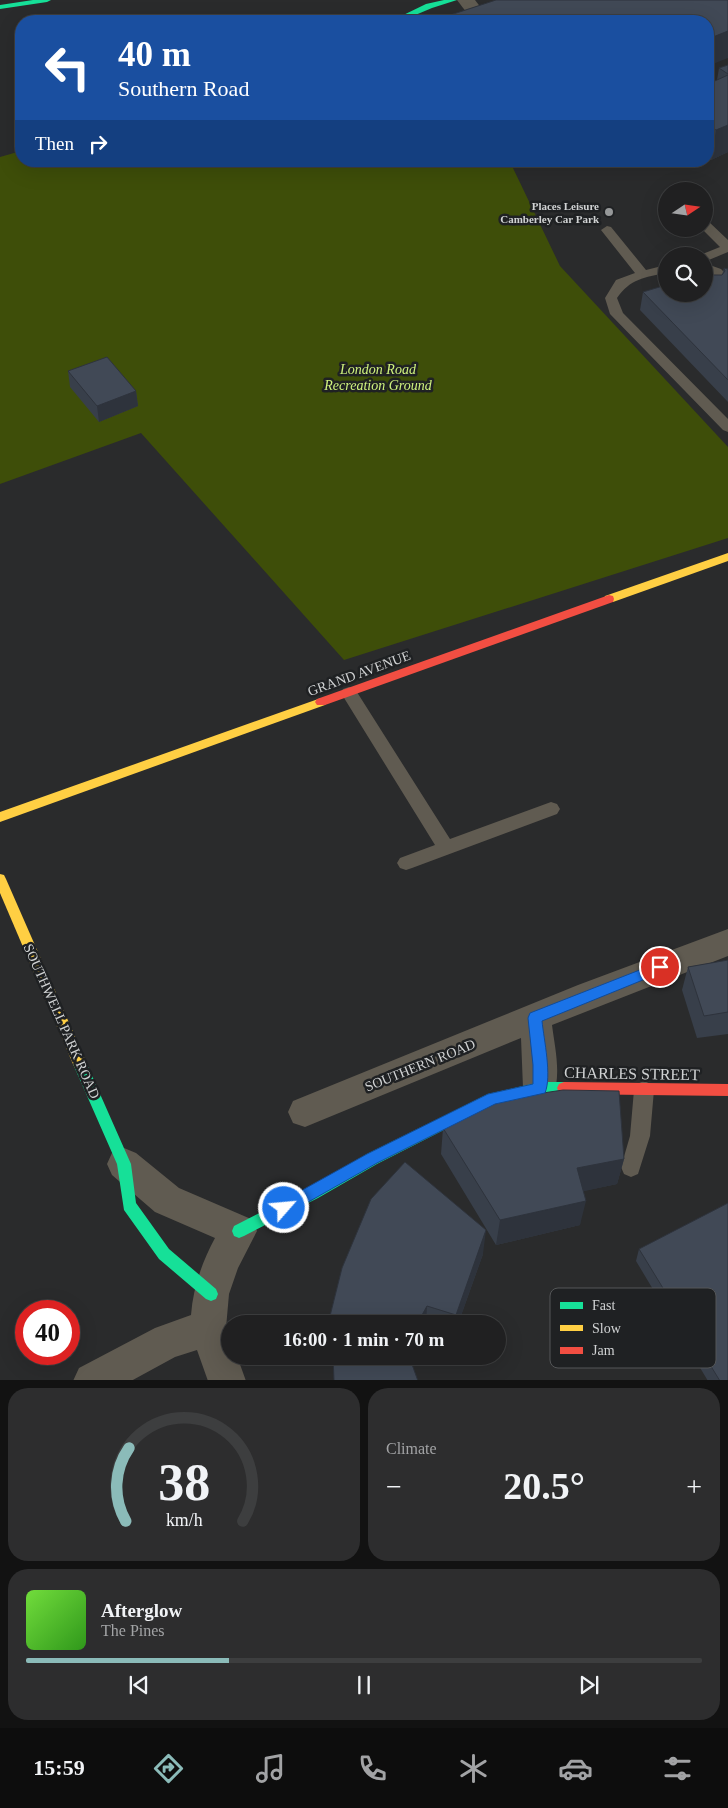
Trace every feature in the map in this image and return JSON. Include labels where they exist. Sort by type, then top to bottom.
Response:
[{"type":"street","points":[[0,7],[28,1],[47,0]]},
{"type":"street","points":[[409,15],[429,6],[453,0]]},
{"type":"street","points":[[466,0],[477,15]]},
{"type":"street","name":"GRAND AVENUE","points":[[0,816],[728,557]]},
{"type":"street","name":"SOUTHWELL PARK ROAD","points":[[0,879],[124,1164],[129,1205],[164,1254],[209,1311],[227,1380]]},
{"type":"street","name":"SOUTHERN ROAD","points":[[305,1112],[598,991],[728,942]]},
{"type":"street","points":[[535,1018],[540,1065],[540,1088]]},
{"type":"street","name":"CHARLES STREET","points":[[240,1231],[313,1193],[372,1159],[493,1098],[540,1088],[728,1090]]},
{"type":"street","name":"SOUTHWELL PARK ROAD","points":[[124,1164],[167,1200],[240,1231]]},
{"type":"street","points":[[92,1380],[168,1341],[209,1311],[222,1261],[240,1231]]},
{"type":"lane","points":[[607,230],[643,274]]},
{"type":"lane","points":[[713,233],[728,247],[713,254]]},
{"type":"lane","points":[[713,270],[728,283]]},
{"type":"lane","points":[[658,271],[643,274],[621,283],[611,298],[617,314],[728,427]]},
{"type":"lane","points":[[349,693],[446,847]]},
{"type":"lane","points":[[406,863],[551,809]]},
{"type":"lane","points":[[631,1167],[640,1136],[644,1090]]},
{"type":"green space","name":"London Road Recreation Ground","points":[[15,153],[15,167],[512,167],[560,266],[728,447],[728,538],[344,660],[141,433],[0,484],[0,157]]},
{"type":"building","points":[[496,0],[728,0],[728,31],[714,37],[714,15],[450,15]]},
{"type":"building","points":[[728,65],[728,74],[719,68]]},
{"type":"building","points":[[728,75],[728,125],[716,130],[714,129],[714,81]]},
{"type":"building","points":[[724,268],[728,269],[728,380],[643,292],[658,287],[658,302],[713,302],[713,275],[722,275],[725,271]]},
{"type":"building","points":[[107,357],[136,391],[97,406],[68,371]]},
{"type":"building","points":[[728,960],[728,1012],[704,1016],[688,967]]},
{"type":"building","points":[[563,1090],[619,1091],[624,1159],[577,1168],[586,1201],[500,1220],[443,1128],[470,1111],[516,1097]]},
{"type":"building","points":[[405,1162],[486,1230],[456,1315],[427,1306],[422,1315],[330,1315],[342,1268],[371,1199]]},
{"type":"building","points":[[728,1203],[728,1380],[719,1380],[712,1368],[716,1368],[716,1288],[663,1288],[639,1249]]},
{"type":"building","points":[[333,1365],[412,1365],[418,1380],[334,1380]]},
{"type":"traffic: fast","points":[[0,7],[47,0]]},
{"type":"traffic: fast","points":[[409,15],[429,6],[453,0]]},
{"type":"traffic: fast","points":[[80,1064],[124,1164],[129,1205],[164,1254],[211,1294]]},
{"type":"traffic: fast","points":[[239,1231],[313,1193],[372,1159],[493,1098],[540,1088],[564,1088]]},
{"type":"traffic: slow","points":[[609,599],[728,557]]},
{"type":"traffic: slow","points":[[0,817],[321,702]]},
{"type":"traffic: slow","points":[[0,879],[80,1064]]},
{"type":"traffic: jam","points":[[321,702],[609,599]]},
{"type":"traffic: jam","points":[[564,1088],[728,1090]]},
{"type":"place","name":"Places Leisure Camberley Car Park","points":[[609,212]]},
{"type":"route","points":[[284,1208],[372,1159],[493,1098],[540,1088],[540,1065],[535,1018],[660,967]]}]
